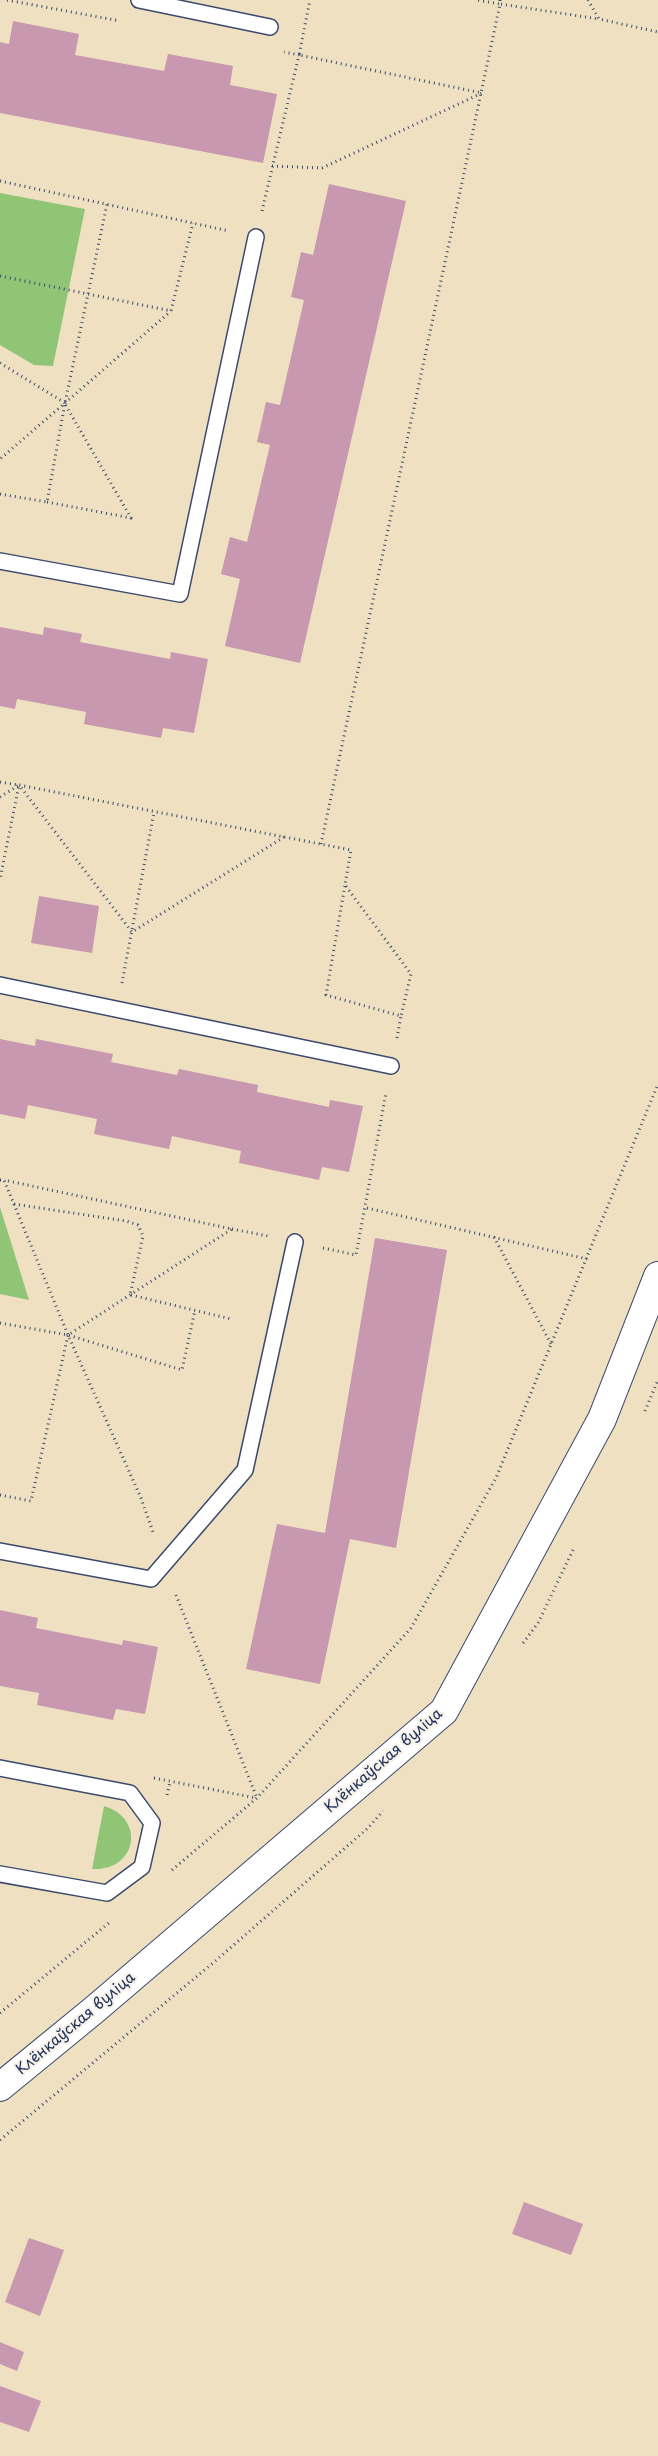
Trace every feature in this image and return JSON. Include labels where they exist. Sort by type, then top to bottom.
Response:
[{"type":"street","name":"Клёнкаўская вуліца","points":[[0,2087],[94,2010],[444,1711],[602,1418],[658,1276]]},
{"type":"lane","points":[[139,0],[270,27]]},
{"type":"lane","points":[[0,561],[180,594],[256,237]]},
{"type":"lane","points":[[0,985],[391,1066]]},
{"type":"lane","points":[[0,1552],[151,1579],[246,1470],[295,1242]]},
{"type":"lane","points":[[0,1768],[130,1793],[152,1823],[142,1867],[107,1893],[0,1874]]},
{"type":"path","points":[[0,181],[256,237],[310,0]]},
{"type":"path","points":[[477,0],[500,2],[599,19],[658,32]]},
{"type":"path","points":[[588,0],[599,19]]},
{"type":"path","points":[[321,844],[500,2]]},
{"type":"path","points":[[299,55],[482,93]]},
{"type":"path","points":[[272,166],[322,168],[482,93]]},
{"type":"path","points":[[47,502],[65,403],[107,204]]},
{"type":"path","points":[[0,459],[171,312],[193,223]]},
{"type":"path","points":[[0,276],[171,312]]},
{"type":"path","points":[[0,363],[65,403],[131,518],[0,494]]},
{"type":"path","points":[[0,782],[351,850],[326,995],[401,1016]]},
{"type":"path","points":[[0,797],[19,785]]},
{"type":"path","points":[[0,879],[19,785]]},
{"type":"path","points":[[19,785],[132,932]]},
{"type":"path","points":[[117,1009],[154,812]]},
{"type":"path","points":[[132,932],[284,837]]},
{"type":"path","points":[[2,1180],[356,1255],[367,1208],[391,1066],[411,974],[345,885]]},
{"type":"path","points":[[169,1872],[257,1798],[411,1628],[496,1478],[658,1084]]},
{"type":"path","points":[[0,1495],[31,1501],[68,1334],[2,1180]]},
{"type":"path","points":[[13,1204],[126,1221],[138,1225],[143,1236],[130,1295]]},
{"type":"path","points":[[367,1208],[587,1259]]},
{"type":"path","points":[[68,1334],[232,1229]]},
{"type":"path","points":[[494,1237],[552,1344]]},
{"type":"path","points":[[130,1295],[231,1319]]},
{"type":"path","points":[[0,1323],[68,1334],[182,1370],[195,1310]]},
{"type":"path","points":[[0,2013],[118,1916]]},
{"type":"green space","points":[[0,193],[85,209],[53,366],[34,365],[0,345]]},
{"type":"green space","points":[[0,1207],[29,1300],[0,1294]]},
{"type":"green space","points":[[104,1806],[118,1813],[126,1822],[131,1832],[131,1844],[126,1854],[118,1862],[107,1868],[92,1869]]},
{"type":"building","points":[[13,21],[79,34],[75,55],[164,71],[168,54],[233,66],[230,85],[277,94],[263,163],[0,113],[0,42],[9,44]]},
{"type":"building","points":[[329,184],[406,201],[300,663],[225,646],[240,579],[221,574],[230,537],[247,542],[270,445],[257,442],[266,402],[280,405],[304,300],[291,297],[301,252],[313,255]]},
{"type":"building","points":[[0,627],[43,635],[44,627],[82,634],[80,642],[170,659],[171,652],[208,659],[194,733],[163,728],[161,738],[84,724],[86,712],[17,699],[15,709],[0,706]]},
{"type":"building","points":[[39,896],[99,906],[92,953],[31,943]]},
{"type":"building","points":[[0,1039],[35,1046],[36,1039],[113,1054],[111,1062],[177,1075],[179,1069],[258,1085],[257,1092],[329,1107],[330,1100],[363,1106],[349,1172],[322,1167],[319,1180],[239,1163],[241,1151],[172,1136],[169,1149],[94,1134],[97,1119],[28,1105],[25,1119],[0,1114]]},
{"type":"building","points":[[375,1238],[447,1250],[396,1548],[350,1539],[320,1684],[246,1669],[277,1524],[325,1533]]},
{"type":"building","points":[[0,1610],[38,1618],[36,1628],[122,1645],[123,1640],[158,1647],[145,1714],[116,1709],[113,1720],[37,1705],[39,1693],[0,1686]]},
{"type":"building","points":[[524,2202],[583,2224],[571,2255],[512,2234]]},
{"type":"building","points":[[29,2238],[64,2250],[40,2316],[5,2302]]},
{"type":"building","points":[[0,2342],[24,2352],[17,2371],[0,2364]]},
{"type":"building","points":[[0,2386],[41,2401],[29,2432],[0,2422]]}]
